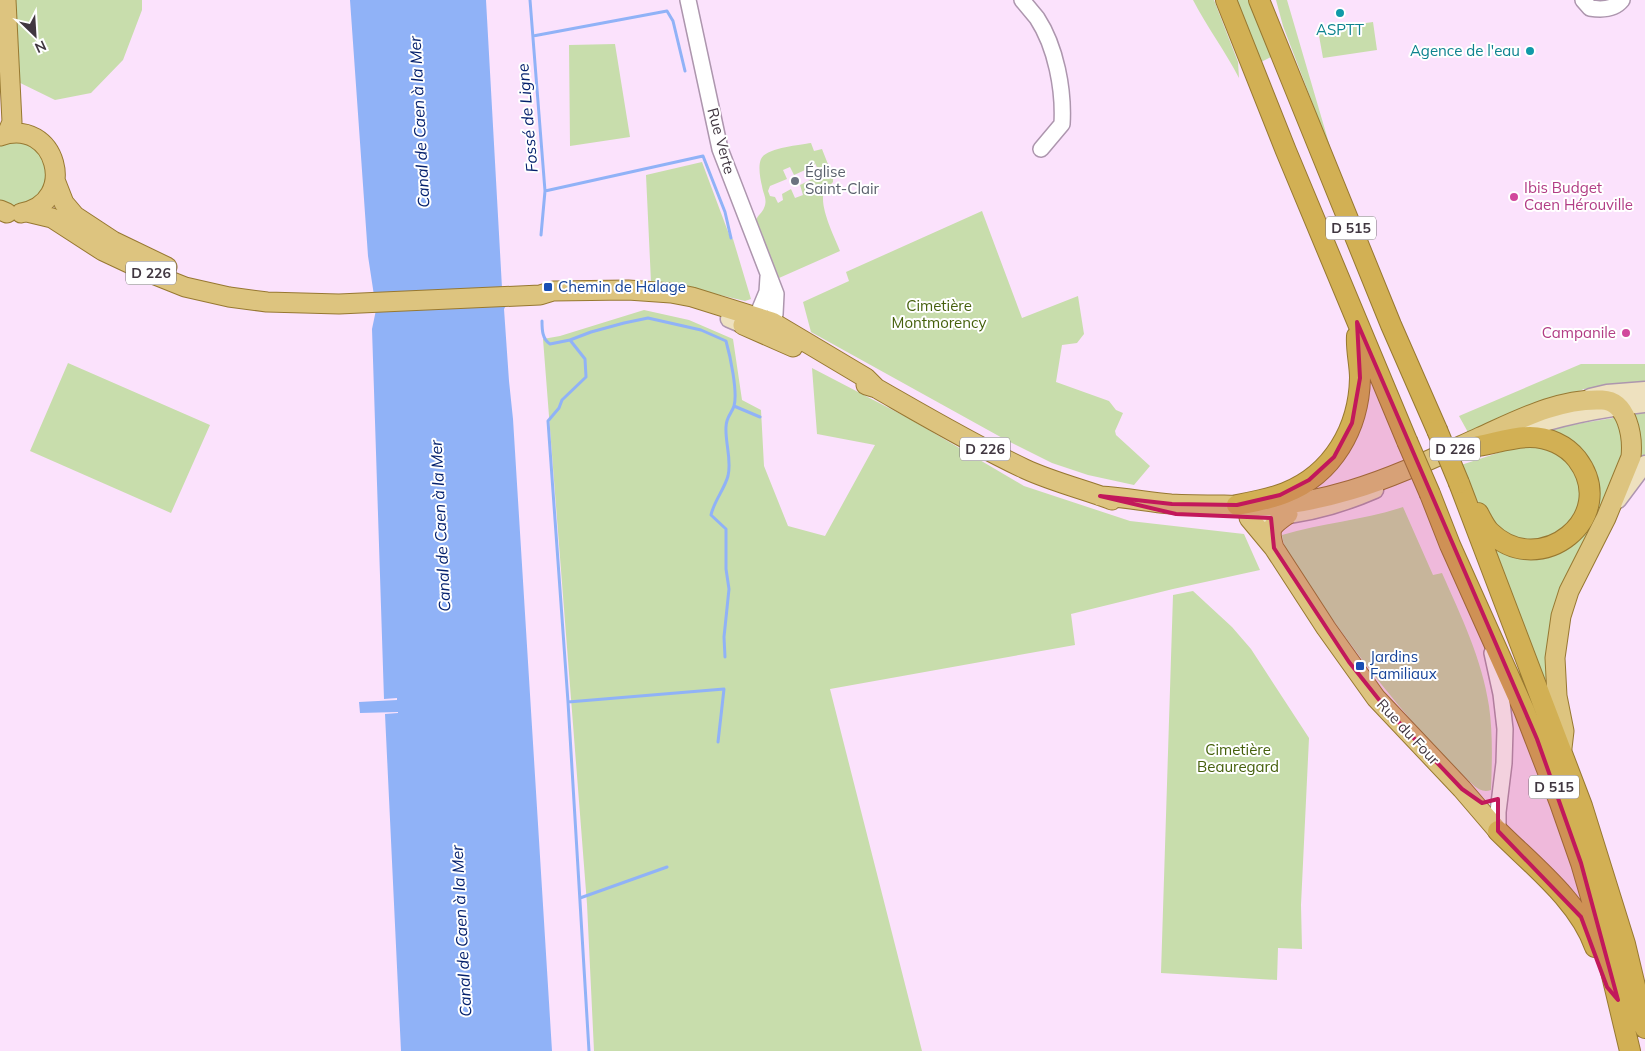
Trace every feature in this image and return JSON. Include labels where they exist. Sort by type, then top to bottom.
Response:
[{"type":"highway","name":"D 515","points":[[1226,0],[1357,322],[1490,637],[1524,710],[1560,803],[1581,863],[1604,942],[1630,1051]]},
{"type":"highway","name":"D 515","points":[[1259,0],[1384,307],[1459,483],[1562,748],[1614,907],[1645,1028]]},
{"type":"highway","points":[[1268,0],[1270,7],[1269,24]]},
{"type":"highway","points":[[1243,512],[1301,486],[1326,466],[1341,447],[1352,423],[1358,396],[1360,378],[1356,342],[1357,322]]},
{"type":"highway","points":[[1467,504],[1477,511],[1487,529],[1500,540],[1509,545],[1531,549],[1550,547],[1564,540],[1576,530],[1585,516],[1588,506],[1590,494],[1585,472],[1574,455],[1563,446],[1549,440],[1531,437],[1478,446]]},
{"type":"highway","points":[[1498,814],[1580,917],[1593,942],[1607,987],[1618,1000]]},
{"type":"main road","points":[[6,0],[7,132],[33,137],[48,150],[54,163],[55,180],[52,191],[46,200],[37,207],[10,213]]},
{"type":"main road","name":"D 226","points":[[55,180],[64,202],[72,213],[113,241],[163,266],[187,275],[285,301]]},
{"type":"main road","name":"D 226","points":[[10,213],[52,218],[103,251],[132,266],[186,287],[229,297],[267,302],[339,304],[540,295],[553,291],[646,291],[692,297],[754,323],[866,378],[876,388],[1012,462],[1060,483],[1100,496],[1243,512],[1288,514],[1329,507],[1354,499],[1478,446],[1537,424],[1569,416],[1645,404]]},
{"type":"main road","name":"D 226","points":[[540,295],[554,299],[650,301],[754,323]]},
{"type":"main road","name":"D 226","points":[[1243,512],[1336,494],[1366,485],[1448,452],[1526,417],[1574,401],[1607,393],[1645,390]]},
{"type":"main road","points":[[1562,748],[1564,731],[1555,676],[1558,629],[1569,591],[1606,518],[1631,457],[1632,449],[1628,428],[1619,407],[1611,401],[1574,401]]},
{"type":"main road","points":[[1606,518],[1645,464]]},
{"type":"main road","name":"Rue du Four","points":[[1243,512],[1274,548],[1326,628],[1376,698],[1462,789],[1498,814]]},
{"type":"main road","points":[[1274,548],[1271,538],[1273,524],[1288,514]]},
{"type":"street","name":"Rue Verte","points":[[688,0],[720,149],[768,277],[767,292],[754,323]]},
{"type":"street","points":[[1022,0],[1037,18],[1050,42],[1061,88],[1062,124],[1041,149]]},
{"type":"street","points":[[1583,0],[1590,8],[1604,9],[1618,4],[1622,0]]},
{"type":"street","points":[[1490,637],[1493,661],[1501,694],[1505,729],[1504,763],[1498,814]]},
{"type":"street","name":"Rue du Four","points":[[1462,789],[1498,814]]},
{"type":"highlighted area","points":[[1357,322],[1537,739],[1581,863],[1618,1000],[1607,987],[1581,917],[1498,831],[1498,799],[1482,803],[1462,789],[1388,711],[1349,662],[1274,548],[1271,518],[1176,514],[1100,496],[1172,504],[1237,505],[1280,495],[1309,480],[1334,457],[1352,423],[1360,378]]},
{"type":"green space","points":[[0,0],[142,0],[142,10],[123,60],[91,93],[55,100],[6,76],[0,71]]},
{"type":"green space","points":[[1193,0],[1214,0],[1238,62],[1239,78],[1204,20]]},
{"type":"green space","points":[[1233,0],[1252,0],[1273,56],[1257,64]]},
{"type":"green space","points":[[1276,0],[1287,0],[1333,157],[1283,26]]},
{"type":"green space","points":[[1373,22],[1377,50],[1323,58],[1318,30]]},
{"type":"green space","points":[[615,44],[630,137],[570,146],[569,45]]},
{"type":"green space","points":[[8,139],[35,144],[50,168],[42,195],[17,207],[0,203],[0,142]]},
{"type":"green space","points":[[811,143],[814,151],[822,149],[833,177],[833,182],[825,190],[823,203],[840,251],[779,278],[756,220],[766,202],[760,176],[760,162],[764,155],[769,152]],"holes":[[[815,163],[821,177],[818,176],[800,185],[803,195],[795,198],[791,189],[782,194],[783,200],[778,203],[775,197],[770,196],[768,191],[770,186],[787,179],[783,170],[790,167],[794,175],[814,166]]]},
{"type":"green space","points":[[702,162],[730,237],[733,239],[751,299],[745,301],[686,287],[651,282],[646,175]]},
{"type":"green space","name":"Cimetière Montmorency","points":[[982,211],[1022,318],[1078,296],[1084,334],[1077,343],[1062,345],[1056,382],[1109,401],[1116,410],[1123,413],[1115,431],[1116,435],[1150,466],[1134,485],[1088,475],[1052,463],[1006,440],[811,332],[803,302],[849,281],[846,272]]},
{"type":"green space","points":[[644,310],[689,320],[733,339],[742,400],[761,410],[764,466],[788,526],[825,536],[875,445],[817,434],[812,368],[910,419],[1024,486],[1130,521],[1244,534],[1260,570],[1071,614],[1075,645],[830,689],[922,1051],[594,1051],[587,904],[543,339],[560,336]]},
{"type":"green space","points":[[68,363],[210,425],[171,513],[30,451]]},
{"type":"green space","points":[[1581,364],[1645,364],[1645,382],[1584,389],[1470,436],[1459,416]]},
{"type":"green space","points":[[1645,413],[1645,458],[1640,462],[1632,414]]},
{"type":"green space","points":[[1616,418],[1622,431],[1624,452],[1591,533],[1551,681],[1546,683],[1493,545],[1537,557],[1595,503],[1546,429]]},
{"type":"green space","points":[[1536,445],[1563,456],[1580,481],[1580,507],[1558,536],[1527,542],[1502,532],[1493,523],[1471,489],[1461,465],[1507,450]]},
{"type":"green space","points":[[1403,507],[1433,575],[1442,573],[1470,638],[1481,671],[1486,689],[1491,727],[1491,790],[1483,791],[1474,785],[1444,756],[1405,713],[1368,668],[1334,621],[1296,567],[1284,543],[1282,535]]},
{"type":"green space","name":"Cimetière Beauregard","points":[[1193,591],[1232,627],[1251,649],[1309,738],[1301,905],[1302,949],[1278,948],[1277,980],[1161,973],[1173,595]]},
{"type":"water","name":"Canal de Caen à la Mer","points":[[350,0],[486,0],[502,288],[507,304],[504,309],[513,419],[552,1051],[401,1051],[385,714],[398,712],[360,713],[359,702],[397,700],[397,698],[384,699],[372,329],[376,310],[368,256]]},
{"type":"waterway","name":"Fossé de Ligne","points":[[530,0],[545,191],[541,235]]},
{"type":"waterway","points":[[533,36],[667,11],[673,21],[685,71]]},
{"type":"waterway","points":[[545,191],[703,156],[725,212],[731,238]]},
{"type":"waterway","points":[[570,340],[591,332],[648,318],[701,330],[726,341],[735,392],[734,406],[726,424],[729,470],[711,515],[726,529],[726,569],[729,589],[724,637],[725,657]]},
{"type":"waterway","points":[[542,321],[543,334],[547,342],[550,344],[570,340],[585,359],[586,377],[562,400],[559,408],[548,421],[568,702],[589,1051]]},
{"type":"waterway","points":[[734,406],[760,417]]},
{"type":"waterway","points":[[568,702],[724,689],[718,742]]},
{"type":"waterway","points":[[580,898],[667,867]]},
{"type":"place","name":"ASPTT","points":[[1340,13]]},
{"type":"place","name":"Agence de l'eau","points":[[1530,51]]},
{"type":"place","name":"Église Saint-Clair","points":[[795,181]]},
{"type":"place","name":"Ibis Budget Caen Hérouville","points":[[1514,197]]},
{"type":"place","name":"Chemin de Halage","points":[[548,287]]},
{"type":"place","name":"Campanile","points":[[1626,333]]},
{"type":"place","name":"Jardins Familiaux","points":[[1360,666]]}]
